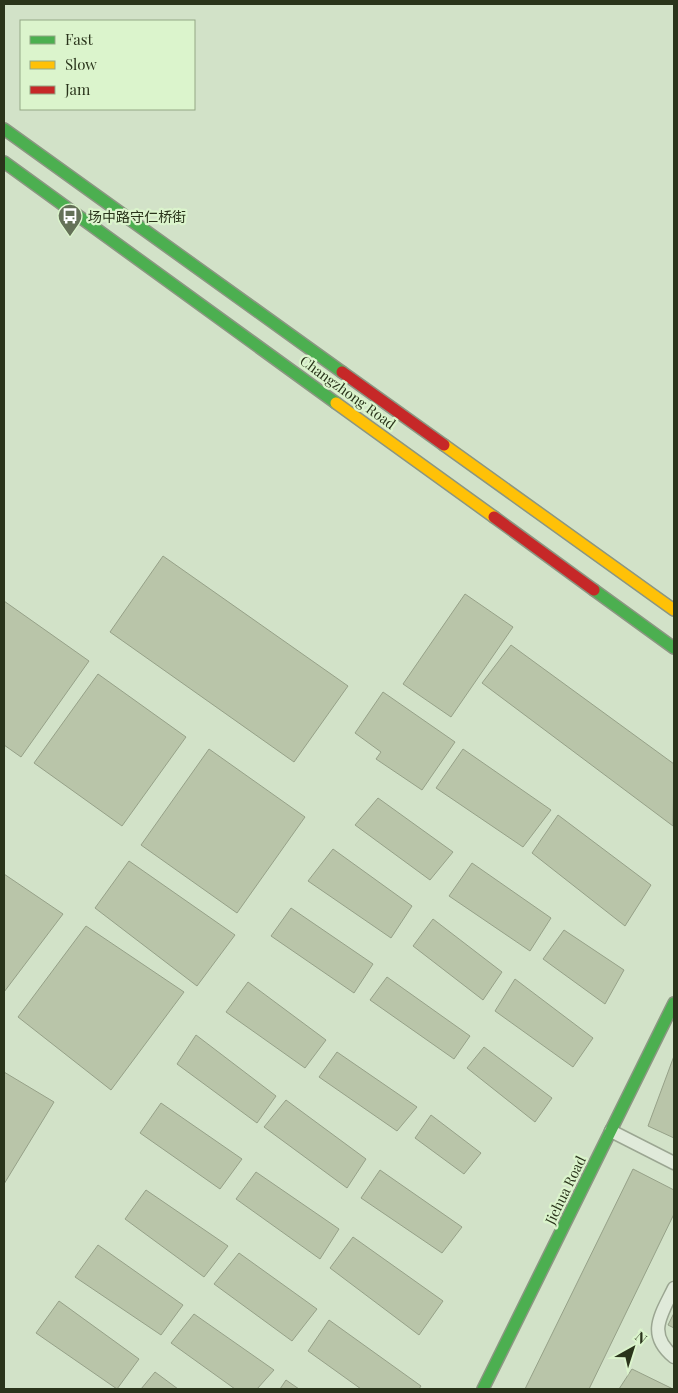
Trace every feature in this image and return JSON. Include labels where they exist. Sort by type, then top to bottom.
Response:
[{"type":"main road","name":"Changzhong Road","points":[[4,129],[674,610]]},
{"type":"main road","name":"Changzhong Road","points":[[4,162],[674,648]]},
{"type":"main road","name":"Jiehua Road","points":[[483,1389],[674,1003]]},
{"type":"lane","points":[[611,1131],[674,1163]]},
{"type":"lane","points":[[674,1288],[659,1320],[657,1333],[663,1346],[674,1357]]},
{"type":"building","points":[[163,556],[348,686],[294,762],[110,632]]},
{"type":"building","points":[[465,594],[513,627],[451,717],[403,684]]},
{"type":"building","points":[[4,601],[89,661],[21,757],[4,745]]},
{"type":"building","points":[[511,645],[674,764],[673,826],[482,683]]},
{"type":"building","points":[[98,674],[186,737],[122,826],[34,763]]},
{"type":"building","points":[[383,692],[455,742],[422,790],[376,759],[381,752],[355,733]]},
{"type":"building","points":[[209,749],[305,817],[237,913],[141,845]]},
{"type":"building","points":[[463,749],[551,810],[523,847],[436,788]]},
{"type":"building","points":[[378,798],[453,852],[430,880],[355,825]]},
{"type":"building","points":[[558,815],[651,885],[625,926],[532,853]]},
{"type":"building","points":[[333,849],[412,906],[391,938],[308,881]]},
{"type":"building","points":[[129,861],[235,935],[197,986],[95,908]]},
{"type":"building","points":[[472,863],[551,918],[530,951],[449,896]]},
{"type":"building","points":[[4,874],[63,914],[4,992]]},
{"type":"building","points":[[291,908],[373,964],[354,993],[271,936]]},
{"type":"building","points":[[433,919],[502,972],[483,1000],[413,946]]},
{"type":"building","points":[[86,926],[184,992],[111,1090],[18,1017]]},
{"type":"building","points":[[564,930],[624,970],[605,1004],[543,959]]},
{"type":"building","points":[[387,977],[470,1036],[454,1059],[370,1000]]},
{"type":"building","points":[[515,979],[593,1038],[573,1067],[495,1011]]},
{"type":"building","points":[[248,982],[326,1040],[305,1068],[226,1012]]},
{"type":"building","points":[[196,1035],[276,1096],[257,1123],[177,1064]]},
{"type":"building","points":[[484,1047],[552,1098],[535,1122],[467,1068]]},
{"type":"building","points":[[337,1052],[417,1107],[397,1131],[319,1077]]},
{"type":"building","points":[[674,1056],[674,1138],[648,1126]]},
{"type":"building","points":[[4,1072],[54,1102],[4,1184]]},
{"type":"building","points":[[286,1100],[366,1159],[347,1188],[264,1127]]},
{"type":"building","points":[[161,1103],[242,1159],[220,1189],[140,1133]]},
{"type":"building","points":[[431,1115],[481,1153],[464,1174],[415,1138]]},
{"type":"building","points":[[633,1169],[674,1190],[674,1214],[589,1389],[525,1389]]},
{"type":"building","points":[[380,1170],[462,1227],[442,1253],[361,1198]]},
{"type":"building","points":[[256,1172],[339,1229],[320,1259],[236,1199]]},
{"type":"building","points":[[146,1190],[228,1246],[204,1277],[125,1219]]},
{"type":"building","points":[[353,1237],[443,1301],[419,1335],[330,1268]]},
{"type":"building","points":[[98,1245],[183,1305],[161,1335],[75,1277]]},
{"type":"building","points":[[239,1253],[317,1309],[292,1341],[214,1284]]},
{"type":"building","points":[[59,1301],[139,1359],[117,1389],[36,1333]]},
{"type":"building","points":[[674,1313],[674,1328],[668,1325]]},
{"type":"building","points":[[194,1314],[274,1370],[257,1389],[235,1389],[171,1343]]},
{"type":"building","points":[[329,1320],[421,1386],[419,1389],[361,1389],[308,1351]]},
{"type":"building","points":[[632,1369],[673,1389],[619,1389]]},
{"type":"building","points":[[155,1372],[178,1389],[141,1389]]},
{"type":"building","points":[[286,1380],[299,1389],[280,1389]]},
{"type":"traffic: fast","points":[[4,129],[342,372]]},
{"type":"traffic: fast","points":[[4,162],[336,403]]},
{"type":"traffic: fast","points":[[594,590],[674,648]]},
{"type":"traffic: fast","points":[[483,1389],[674,1003]]},
{"type":"traffic: slow","points":[[336,403],[494,517]]},
{"type":"traffic: slow","points":[[444,445],[674,610]]},
{"type":"traffic: jam","points":[[342,372],[444,445]]},
{"type":"traffic: jam","points":[[494,517],[594,590]]},
{"type":"place","name":"场中路守仁桥街","points":[[70,237]]}]
